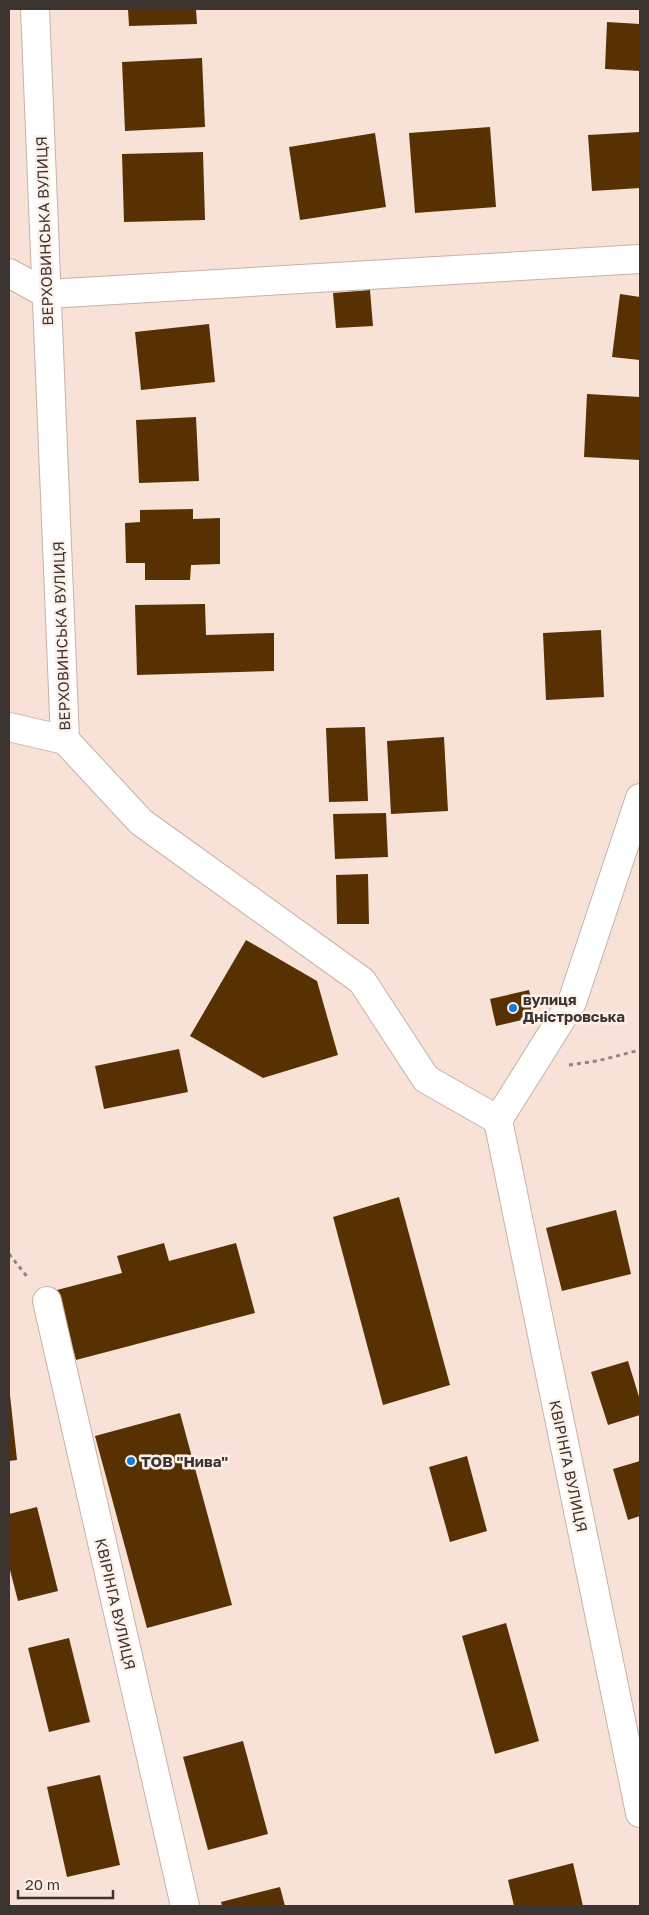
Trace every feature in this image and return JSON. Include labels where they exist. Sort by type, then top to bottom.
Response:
[{"type":"street","name":"ВЕРХОВИНСЬКА ВУЛИЦЯ","points":[[35,9],[65,740],[141,822],[362,981],[426,1079],[498,1120]]},
{"type":"street","points":[[9,272],[47,294],[640,259]]},
{"type":"street","points":[[9,727],[65,740]]},
{"type":"street","points":[[498,1120],[572,1002],[640,798]]},
{"type":"street","name":"КВІРІНГА ВУЛИЦЯ","points":[[498,1120],[640,1812]]},
{"type":"street","name":"КВІРІНГА ВУЛИЦЯ","points":[[47,1301],[185,1906]]},
{"type":"path","points":[[529,1071],[598,1061],[640,1050]]},
{"type":"building","points":[[128,9],[196,9],[197,24],[129,26]]},
{"type":"building","points":[[607,22],[640,24],[640,71],[605,69]]},
{"type":"building","points":[[202,58],[205,127],[125,131],[122,62]]},
{"type":"building","points":[[490,127],[496,207],[415,213],[409,133]]},
{"type":"building","points":[[640,132],[640,188],[592,191],[588,135]]},
{"type":"building","points":[[375,133],[386,207],[300,220],[289,147]]},
{"type":"building","points":[[203,152],[205,220],[124,222],[122,154]]},
{"type":"building","points":[[370,290],[373,326],[336,328],[333,293]]},
{"type":"building","points":[[620,294],[640,297],[640,360],[612,357]]},
{"type":"building","points":[[209,324],[215,382],[141,390],[135,332]]},
{"type":"building","points":[[587,394],[640,397],[640,460],[584,457]]},
{"type":"building","points":[[196,417],[199,481],[139,483],[136,420]]},
{"type":"building","points":[[193,509],[193,519],[220,518],[220,564],[191,565],[190,580],[145,580],[145,563],[126,563],[125,523],[140,522],[140,510]]},
{"type":"building","points":[[205,604],[206,635],[274,633],[274,671],[137,675],[135,605]]},
{"type":"building","points":[[601,630],[604,697],[546,700],[543,633]]},
{"type":"building","points":[[365,727],[368,801],[329,802],[326,728]]},
{"type":"building","points":[[444,737],[448,811],[391,814],[387,741]]},
{"type":"building","points":[[386,813],[388,857],[335,859],[333,814]]},
{"type":"building","points":[[368,874],[369,924],[337,924],[336,875]]},
{"type":"building","points":[[246,940],[317,981],[338,1055],[263,1078],[190,1036]]},
{"type":"building","name":"вулиця Дністровська","points":[[529,990],[535,1017],[496,1026],[490,999]]},
{"type":"building","points":[[179,1049],[188,1092],[104,1109],[95,1066]]},
{"type":"building","points":[[399,1197],[450,1385],[383,1405],[333,1217]]},
{"type":"building","points":[[616,1210],[631,1274],[562,1291],[546,1228]]},
{"type":"building","points":[[164,1243],[169,1261],[236,1243],[255,1313],[76,1360],[57,1290],[122,1273],[117,1256]]},
{"type":"building","points":[[628,1361],[640,1400],[640,1415],[608,1425],[591,1372]]},
{"type":"building","points":[[9,1396],[17,1460],[9,1461]]},
{"type":"building","points":[[180,1413],[232,1605],[147,1628],[95,1436]]},
{"type":"building","points":[[467,1456],[487,1531],[450,1542],[429,1467]]},
{"type":"building","points":[[640,1461],[640,1516],[628,1520],[613,1469]]},
{"type":"building","points":[[37,1507],[58,1591],[18,1601],[9,1566],[9,1514]]},
{"type":"building","points":[[506,1623],[539,1741],[495,1754],[462,1636]]},
{"type":"building","points":[[69,1638],[90,1722],[49,1732],[28,1648]]},
{"type":"building","points":[[243,1741],[268,1834],[208,1850],[183,1757]]},
{"type":"building","points":[[100,1775],[120,1865],[67,1877],[47,1787]]},
{"type":"building","points":[[573,1863],[583,1906],[514,1906],[508,1880]]},
{"type":"building","points":[[280,1887],[285,1906],[222,1906],[221,1902]]},
{"type":"place","name":"вулиця Дністровська","points":[[513,1008]]},
{"type":"place","name":"ТОВ \"Нива\"","points":[[131,1461]]}]
